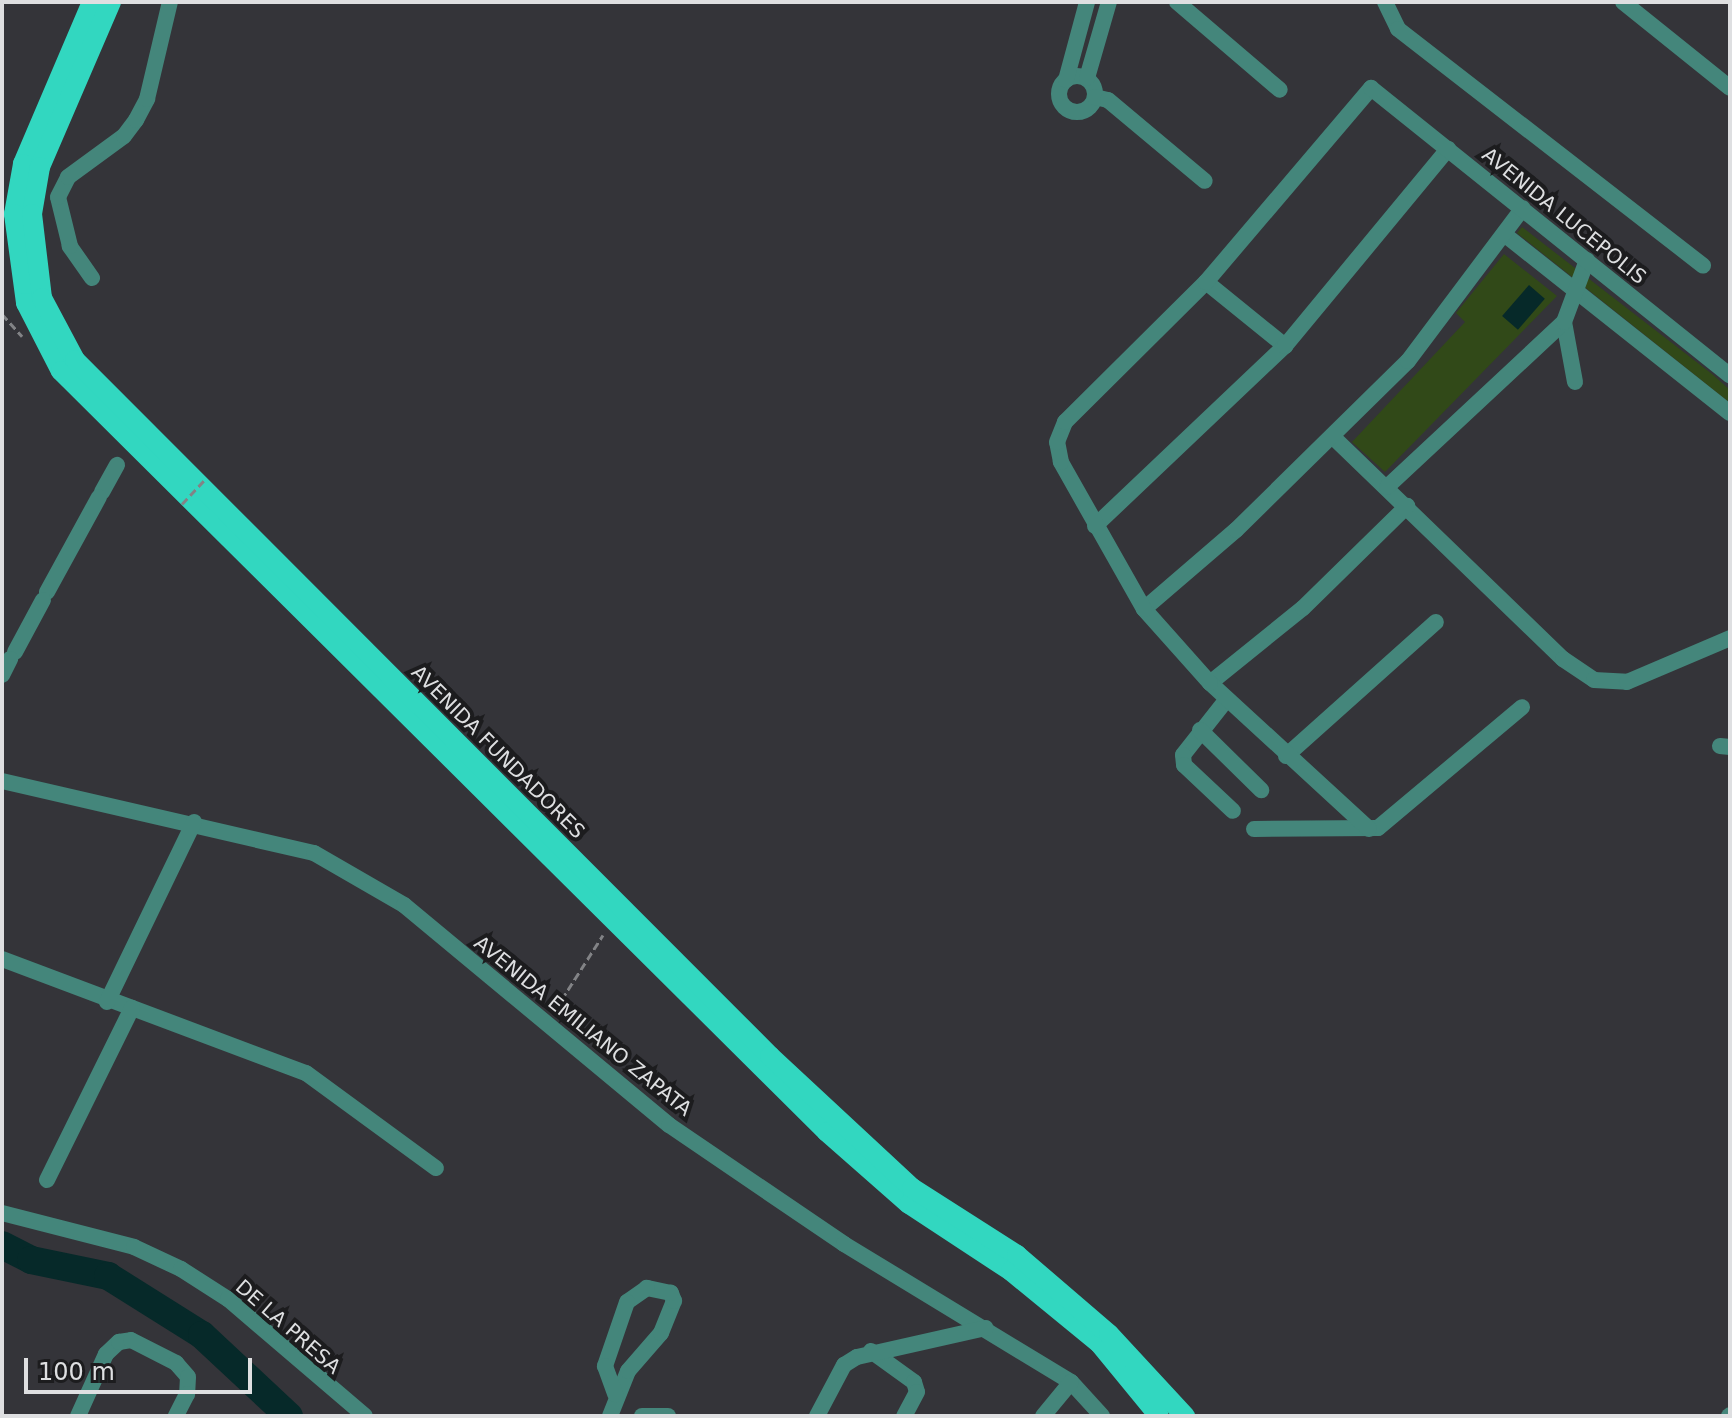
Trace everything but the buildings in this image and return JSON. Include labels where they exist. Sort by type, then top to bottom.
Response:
[{"type":"main road","name":"AVENIDA FUNDADORES","points":[[92,2],[23,164],[14,214],[23,289],[40,339],[61,371],[827,1132],[909,1204],[1011,1271],[1099,1343],[1159,1416]]},
{"type":"main road","name":"AVENIDA FUNDADORES","points":[[111,2],[40,167],[32,214],[42,298],[75,360],[770,1056],[912,1188],[1017,1255],[1109,1334],[1185,1416]]},
{"type":"street","points":[[92,278],[70,246],[58,197],[68,177],[124,136],[136,120],[147,99],[170,2]]},
{"type":"street","points":[[1087,2],[1060,96],[1071,110],[1083,111],[1095,97]]},
{"type":"street","points":[[1095,97],[1087,78],[1109,2]]},
{"type":"street","points":[[1177,2],[1280,90]]},
{"type":"street","points":[[1385,2],[1385,11],[1398,29],[1703,266]]},
{"type":"street","points":[[1623,2],[1730,88]]},
{"type":"street","points":[[1066,80],[1087,78]]},
{"type":"street","name":"AVENIDA LUCEPOLIS","points":[[1206,282],[1371,88],[1730,376]]},
{"type":"street","points":[[1095,97],[1108,100],[1205,181]]},
{"type":"street","points":[[1095,526],[1285,346],[1448,149]]},
{"type":"street","points":[[1144,609],[1236,530],[1408,361],[1523,208]]},
{"type":"street","points":[[1504,234],[1730,413]]},
{"type":"street","points":[[1387,487],[1564,322],[1587,260]]},
{"type":"street","points":[[1285,346],[1206,282],[1065,422],[1057,442],[1061,462],[1144,609],[1210,683],[1369,829]]},
{"type":"street","points":[[1564,322],[1575,382]]},
{"type":"street","points":[[1332,436],[1563,659],[1594,680],[1627,682],[1730,638]]},
{"type":"street","points":[[2,675],[123,455]]},
{"type":"street","points":[[1210,683],[1303,608],[1407,506]]},
{"type":"street","points":[[1286,756],[1436,622]]},
{"type":"street","points":[[1227,699],[1185,747],[1184,765],[1233,811]]},
{"type":"street","points":[[1254,829],[1369,829],[1390,822],[1522,707]]},
{"type":"street","points":[[1200,730],[1261,790]]},
{"type":"street","name":"AVENIDA EMILIANO ZAPATA","points":[[2,781],[194,822],[314,853],[391,897],[669,1125],[844,1244],[1071,1382],[1096,1413]]},
{"type":"street","points":[[107,1002],[194,822]]},
{"type":"street","points":[[2,959],[107,1002],[132,1008],[306,1073],[436,1168]]},
{"type":"street","points":[[47,1180],[132,1008]]},
{"type":"street","name":"DE LA PRESA","points":[[2,1213],[134,1247],[181,1269],[228,1299],[365,1416]]},
{"type":"street","points":[[610,1416],[615,1394],[661,1333],[674,1301],[671,1293],[647,1288],[627,1302],[605,1366],[615,1394]]},
{"type":"street","points":[[817,1416],[844,1365],[871,1351],[986,1328]]},
{"type":"street","points":[[78,1416],[106,1354],[119,1342],[131,1340],[176,1363],[188,1377],[187,1394],[176,1416]]},
{"type":"street","points":[[871,1351],[914,1382],[917,1392],[904,1416]]},
{"type":"street","points":[[1043,1416],[1071,1382]]},
{"type":"street","points":[[642,1416],[668,1416]]},
{"type":"path","points":[[182,504],[206,478]]},
{"type":"path","points":[[546,1023],[613,920]]},
{"type":"green space","points":[[1522,227],[1712,374],[1730,390],[1730,403],[1517,233]]},
{"type":"green space","points":[[1504,254],[1557,296],[1385,472],[1352,442],[1465,322],[1456,313]]},
{"type":"shaded area","points":[[1529,285],[1545,299],[1518,330],[1502,316]]},
{"type":"waterway","points":[[2,1245],[31,1260],[108,1276],[202,1335],[289,1416]]}]
